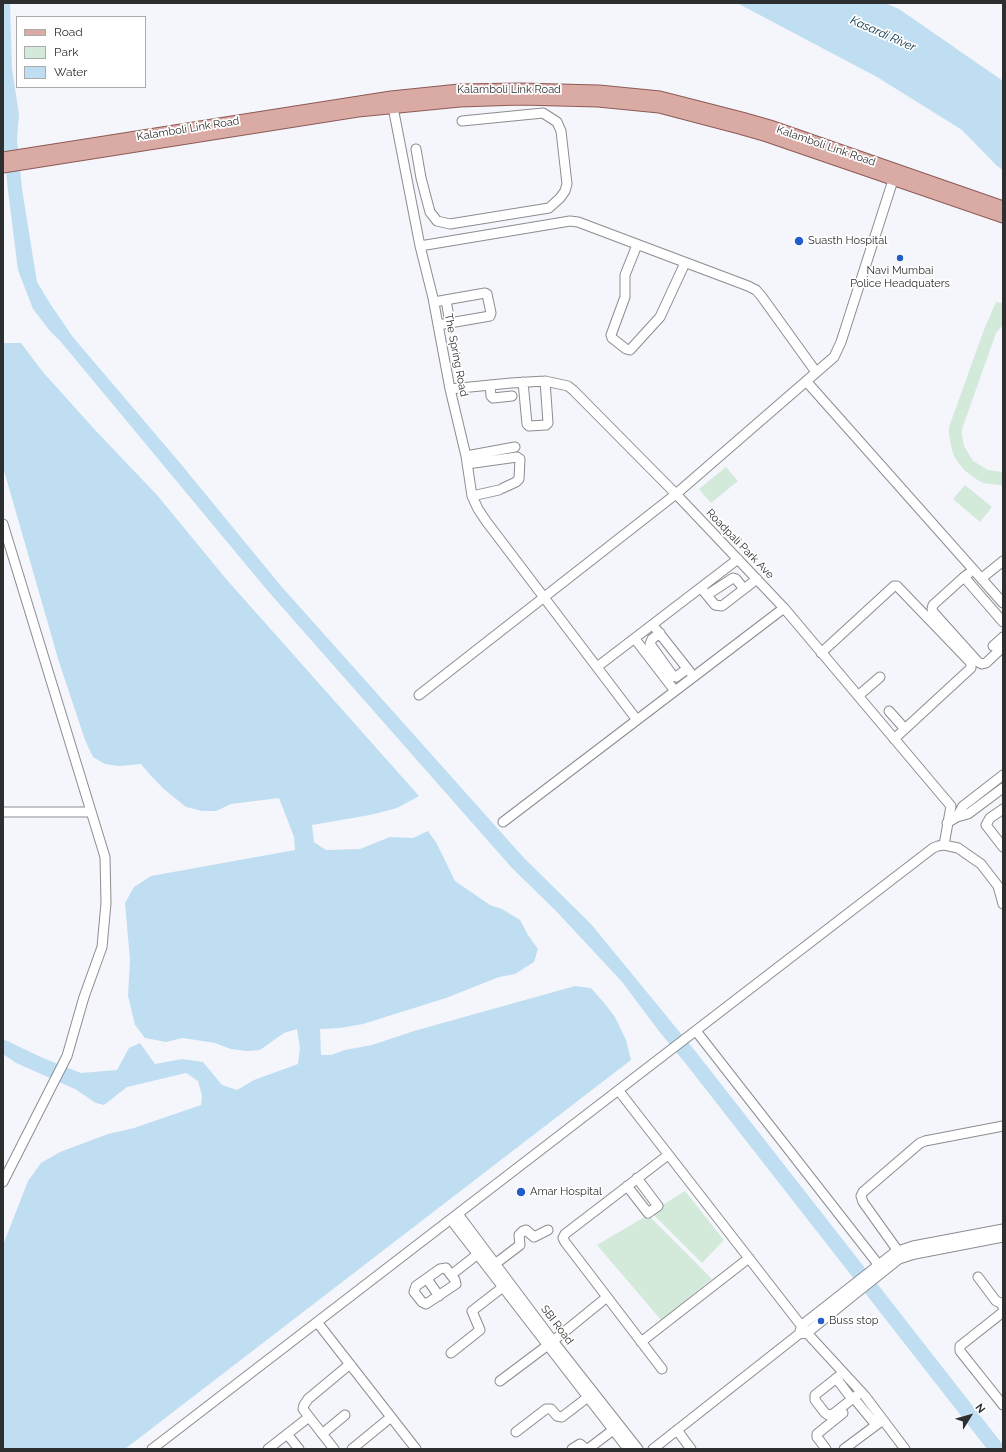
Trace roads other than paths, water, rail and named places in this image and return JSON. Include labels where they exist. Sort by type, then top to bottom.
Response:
[{"type":"main road","name":"Kalamboli Link Road","points":[[3,167],[28,159],[358,111],[392,102],[520,99],[598,101],[653,107],[680,112],[767,136],[1003,207]]},
{"type":"main road","name":"Kalamboli Link Road","points":[[3,158],[28,159]]},
{"type":"main road","name":"Kalamboli Link Road","points":[[895,175],[1003,217]]},
{"type":"street","name":"The Spring Road","points":[[392,102],[420,246],[434,302],[472,496],[486,521],[637,720]]},
{"type":"street","points":[[416,149],[421,178],[430,212],[436,221],[450,224],[549,208],[560,198],[565,191],[567,184],[561,132],[557,122],[543,114],[462,121]]},
{"type":"street","points":[[419,695],[676,494],[834,357],[842,342],[895,175]]},
{"type":"street","points":[[407,181],[421,178]]},
{"type":"street","points":[[414,215],[430,212]]},
{"type":"street","points":[[420,246],[570,221],[578,222],[756,290],[816,372]]},
{"type":"street","points":[[636,245],[625,275],[625,297],[611,335],[612,338],[626,349],[630,350],[660,317],[685,263]]},
{"type":"street","points":[[434,302],[485,293],[487,294],[492,313],[490,316],[438,325]]},
{"type":"street","points":[[446,300],[450,323]]},
{"type":"street","points":[[523,382],[527,424],[529,426],[546,425],[548,423],[545,381]]},
{"type":"street","name":"Roadpali Park Ave","points":[[450,389],[545,381],[568,386],[573,390],[676,494],[784,608],[950,806],[944,845]]},
{"type":"street","points":[[806,382],[1003,603]]},
{"type":"street","points":[[490,385],[491,396],[493,398],[513,398],[511,383]]},
{"type":"street","points":[[466,460],[515,447]]},
{"type":"street","points":[[466,460],[517,456],[520,459],[519,479],[516,482],[501,489],[472,496]]},
{"type":"street","points":[[3,524],[105,857],[106,903],[102,947],[84,997],[68,1056],[3,1182]]},
{"type":"street","points":[[704,592],[738,559]]},
{"type":"street","points":[[982,578],[1003,561]]},
{"type":"street","points":[[973,569],[933,604],[933,612],[978,662],[982,664],[986,663],[1003,647]]},
{"type":"street","points":[[964,577],[1003,622]]},
{"type":"street","points":[[597,668],[654,625],[704,592],[732,578],[736,580],[744,589]]},
{"type":"street","points":[[704,592],[715,605],[722,606],[757,579]]},
{"type":"street","points":[[821,653],[894,586],[897,586],[971,663],[972,668],[894,739]]},
{"type":"street","points":[[503,822],[784,608]]},
{"type":"street","points":[[654,625],[693,677]]},
{"type":"street","points":[[660,633],[652,639],[650,644],[673,676],[676,677],[687,668]]},
{"type":"street","points":[[993,646],[1003,637]]},
{"type":"street","points":[[635,639],[675,691]]},
{"type":"street","points":[[858,696],[880,677]]},
{"type":"street","points":[[889,711],[905,729]]},
{"type":"street","points":[[957,817],[963,806],[1003,775]]},
{"type":"street","points":[[947,823],[957,817],[968,814],[1003,788]]},
{"type":"street","points":[[1003,808],[990,818],[986,825],[1003,847]]},
{"type":"street","points":[[3,812],[91,812]]},
{"type":"street","points":[[154,1448],[933,848],[944,845],[958,848],[981,864],[998,886],[1003,903]]},
{"type":"street","points":[[694,1032],[877,1269]]},
{"type":"street","points":[[618,1091],[749,1258],[803,1331],[839,1375],[905,1449]]},
{"type":"street","points":[[898,1251],[863,1202],[861,1196],[863,1192],[920,1143],[1003,1126]]},
{"type":"street","points":[[630,1190],[637,1178],[668,1155]]},
{"type":"street","points":[[630,1190],[648,1213],[658,1206],[637,1178]]},
{"type":"street","points":[[643,1186],[630,1190],[565,1234],[563,1238],[662,1369]]},
{"type":"street","name":"SBI Road","points":[[454,1217],[478,1254],[503,1287],[638,1449]]},
{"type":"street","name":"SBI Road","points":[[454,1217],[495,1264],[588,1397],[628,1449]]},
{"type":"street","points":[[891,1260],[898,1251],[913,1246],[1003,1229]]},
{"type":"street","points":[[495,1264],[520,1245],[519,1235],[523,1231],[526,1230],[534,1237],[548,1230]]},
{"type":"street","points":[[653,1449],[803,1331],[877,1269],[891,1260],[1003,1237]]},
{"type":"street","points":[[451,1275],[478,1254]]},
{"type":"street","points":[[641,1342],[749,1258]]},
{"type":"street","points":[[443,1268],[446,1268],[455,1280],[456,1284],[424,1304],[414,1292],[416,1286],[426,1279],[443,1268]]},
{"type":"street","points":[[978,1278],[996,1301],[1001,1303],[1003,1307]]},
{"type":"street","points":[[426,1279],[439,1296]]},
{"type":"street","points":[[451,1352],[480,1330],[472,1311],[503,1287]]},
{"type":"street","points":[[500,1381],[607,1297]]},
{"type":"street","points":[[1003,1312],[960,1346],[960,1351],[1003,1405]]},
{"type":"street","points":[[317,1322],[416,1449]]},
{"type":"street","points":[[334,1449],[303,1410],[308,1399],[350,1364]]},
{"type":"street","points":[[839,1375],[815,1395],[815,1400],[825,1413],[828,1415],[833,1414],[859,1397]]},
{"type":"street","points":[[516,1432],[546,1409],[551,1409],[557,1416],[562,1418],[588,1397]]},
{"type":"street","points":[[826,1449],[818,1437],[819,1432],[859,1397]]},
{"type":"street","points":[[322,1434],[345,1415]]},
{"type":"street","points":[[274,1447],[287,1434],[309,1417]]},
{"type":"street","points":[[352,1449],[392,1417]]},
{"type":"street","points":[[844,1449],[880,1422]]},
{"type":"street","points":[[572,1449],[580,1444],[587,1449],[613,1430]]},
{"type":"street","points":[[677,1430],[691,1449]]},
{"type":"street","points":[[287,1434],[299,1449]]},
{"type":"water","points":[[3,3],[10,3],[12,69],[19,114],[17,139],[22,189],[37,282],[72,336],[180,463],[281,586],[524,858],[591,924],[696,1052],[1003,1445],[1003,1449],[987,1449],[658,1030],[623,983],[557,912],[512,868],[267,590],[33,309],[18,270],[4,151]]},
{"type":"water","name":"Kasardi River","points":[[737,3],[885,3],[899,9],[1003,81],[1003,170],[997,166],[962,130],[877,77]]},
{"type":"water","points":[[3,343],[21,343],[42,371],[96,431],[157,495],[227,580],[419,796],[397,808],[370,815],[312,825],[314,842],[326,850],[360,849],[390,837],[413,838],[428,831],[437,844],[455,881],[490,905],[502,909],[520,920],[538,949],[534,962],[515,974],[499,977],[446,998],[363,1024],[340,1028],[320,1029],[321,1055],[331,1055],[345,1050],[372,1045],[414,1031],[575,986],[591,988],[615,1017],[626,1040],[631,1060],[125,1449],[3,1449],[3,1245],[28,1181],[41,1163],[60,1152],[108,1134],[134,1128],[201,1105],[202,1096],[198,1081],[186,1073],[127,1087],[104,1105],[96,1103],[75,1089],[16,1063],[3,1054],[3,1039],[43,1058],[81,1073],[117,1070],[129,1048],[140,1043],[155,1064],[182,1059],[203,1062],[222,1085],[237,1090],[254,1080],[298,1064],[300,1048],[297,1029],[284,1033],[260,1050],[247,1051],[231,1049],[215,1043],[183,1038],[166,1042],[145,1038],[135,1025],[128,996],[130,960],[125,903],[134,887],[151,876],[295,850],[294,837],[279,798],[231,804],[216,811],[202,811],[186,807],[165,790],[141,764],[119,766],[105,764],[93,757],[85,740],[59,662],[3,467]]},
{"type":"place","name":"Suasth Hospital","points":[[799,241]]},
{"type":"place","name":"Navi Mumbai Police Headquaters","points":[[900,258]]},
{"type":"place","name":"Amar Hospital","points":[[521,1192]]},
{"type":"place","name":"Buss stop","points":[[821,1321]]}]
